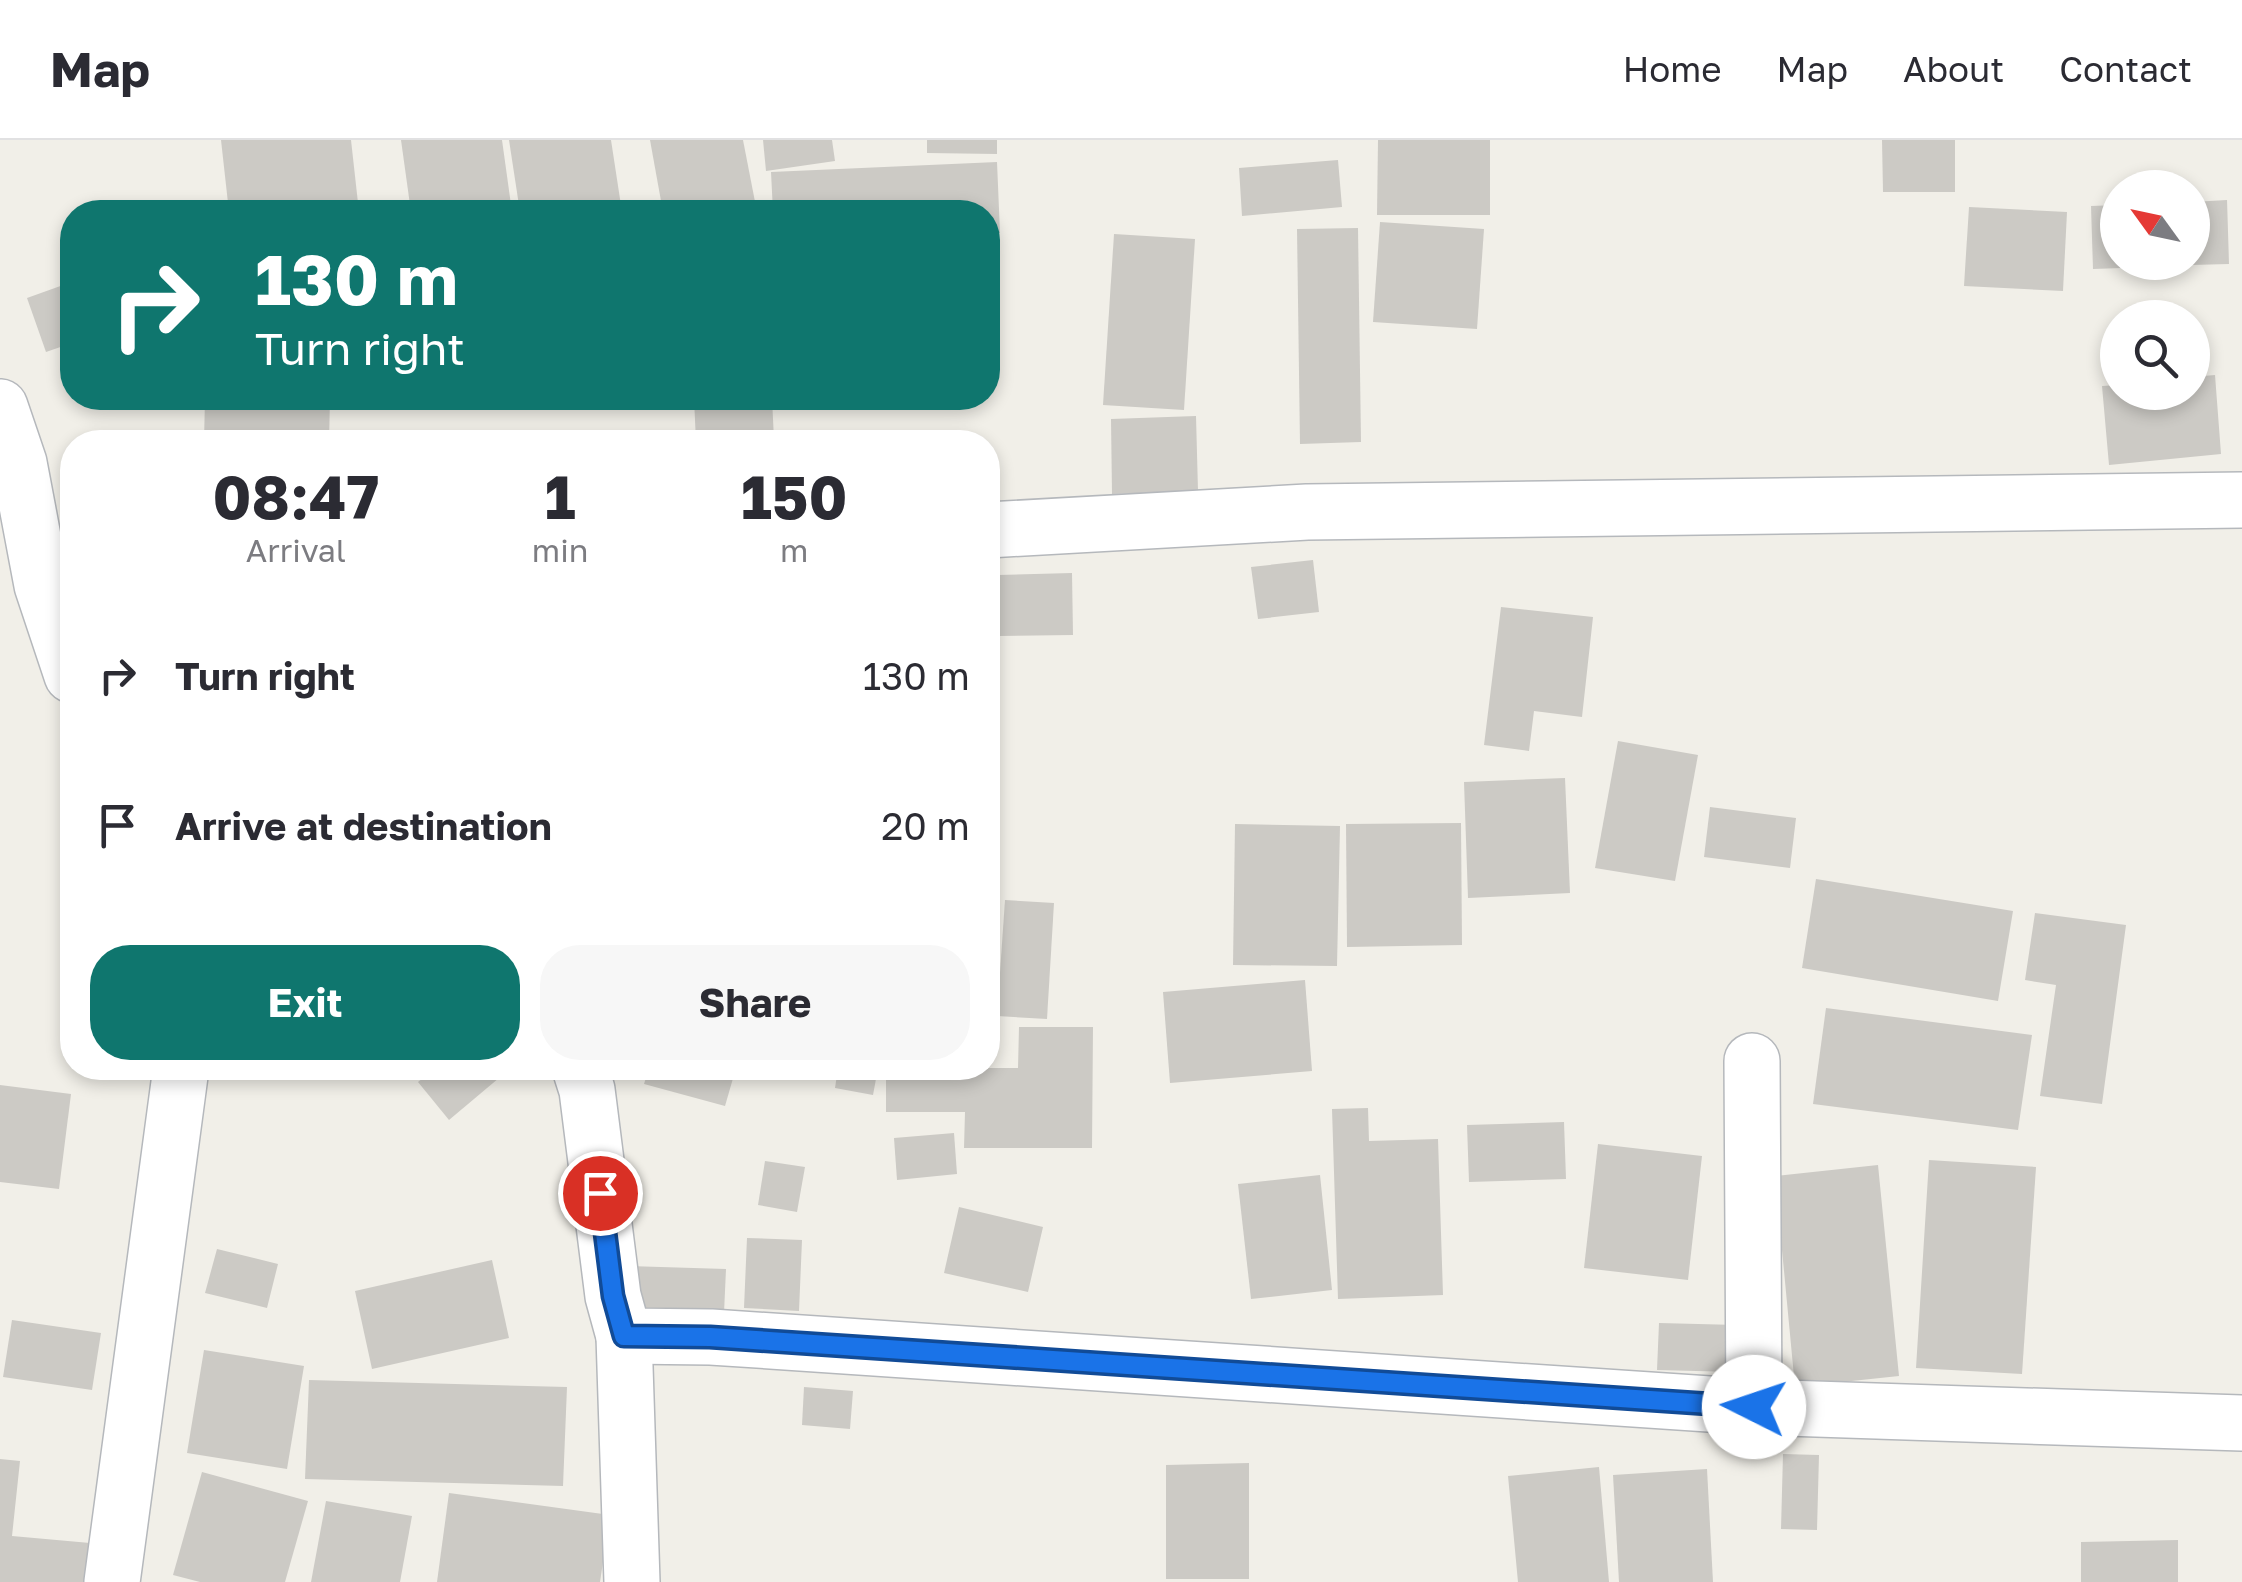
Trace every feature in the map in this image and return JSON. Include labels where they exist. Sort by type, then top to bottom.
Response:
[{"type":"street","points":[[0,407],[57,584]]},
{"type":"street","points":[[1000,529],[1307,512],[2242,500]]},
{"type":"street","points":[[1752,1061],[1754,1407]]},
{"type":"street","points":[[112,1582],[179,1080]]},
{"type":"street","points":[[584,1080],[613,1296],[624,1336],[632,1582]]},
{"type":"street","points":[[624,1336],[710,1337],[1754,1407],[2242,1423]]},
{"type":"building","points":[[221,140],[351,140],[358,200],[228,200]]},
{"type":"building","points":[[401,140],[502,140],[510,200],[409,200]]},
{"type":"building","points":[[509,140],[611,140],[620,200],[518,200]]},
{"type":"building","points":[[650,140],[743,140],[755,200],[661,200]]},
{"type":"building","points":[[763,140],[832,140],[835,161],[766,171]]},
{"type":"building","points":[[927,140],[997,140],[997,154],[927,153]]},
{"type":"building","points":[[1378,140],[1490,140],[1490,215],[1377,215]]},
{"type":"building","points":[[1882,140],[1955,140],[1955,192],[1883,192]]},
{"type":"building","points":[[1338,160],[1342,207],[1242,216],[1239,168]]},
{"type":"building","points":[[997,162],[999,200],[772,200],[771,172]]},
{"type":"building","points":[[2227,200],[2229,264],[2210,265],[2210,201]]},
{"type":"building","points":[[2091,206],[2100,206],[2100,269],[2093,269]]},
{"type":"building","points":[[1969,207],[2067,212],[2063,291],[1964,286]]},
{"type":"building","points":[[1380,222],[1484,229],[1477,329],[1373,322]]},
{"type":"building","points":[[1358,228],[1361,442],[1300,444],[1297,229]]},
{"type":"building","points":[[1114,234],[1195,239],[1184,410],[1103,405]]},
{"type":"building","points":[[60,286],[60,347],[46,352],[27,298]]},
{"type":"building","points":[[2210,375],[2215,375],[2221,454],[2109,465],[2104,410],[2210,410]]},
{"type":"building","points":[[205,410],[330,410],[329,430],[204,430]]},
{"type":"building","points":[[695,410],[773,410],[774,430],[695,430]]},
{"type":"building","points":[[1196,416],[1198,491],[1112,494],[1111,419]]},
{"type":"building","points":[[1313,560],[1319,612],[1258,619],[1251,567]]},
{"type":"building","points":[[1072,573],[1073,635],[1000,636],[1000,575]]},
{"type":"building","points":[[1501,607],[1593,617],[1582,717],[1534,711],[1529,751],[1484,745]]},
{"type":"building","points":[[1618,741],[1698,755],[1675,881],[1595,868]]},
{"type":"building","points":[[1565,778],[1570,893],[1468,898],[1464,782]]},
{"type":"building","points":[[1710,807],[1796,818],[1790,868],[1704,857]]},
{"type":"building","points":[[1461,823],[1462,945],[1347,947],[1346,824]]},
{"type":"building","points":[[1235,824],[1340,826],[1337,966],[1233,965]]},
{"type":"building","points":[[1816,879],[2013,911],[1998,1001],[1802,968]]},
{"type":"building","points":[[1005,900],[1054,903],[1047,1019],[1000,1016]]},
{"type":"building","points":[[2035,913],[2126,925],[2102,1104],[2040,1096],[2056,985],[2025,980]]},
{"type":"building","points":[[1305,980],[1312,1071],[1170,1083],[1163,992]]},
{"type":"building","points":[[1826,1008],[2032,1035],[2018,1130],[1813,1104]]},
{"type":"building","points":[[1019,1027],[1093,1027],[1092,1148],[964,1148],[965,1112],[886,1112],[886,1080],[1000,1080],[1000,1068],[1018,1068]]},
{"type":"building","points":[[420,1080],[497,1080],[449,1120],[418,1082]]},
{"type":"building","points":[[645,1080],[733,1080],[725,1106],[644,1084]]},
{"type":"building","points":[[836,1080],[876,1080],[873,1095],[835,1088]]},
{"type":"building","points":[[0,1085],[71,1094],[59,1189],[0,1182]]},
{"type":"building","points":[[1368,1108],[1369,1141],[1438,1139],[1443,1295],[1338,1299],[1332,1109]]},
{"type":"building","points":[[1564,1122],[1566,1179],[1469,1182],[1467,1125]]},
{"type":"building","points":[[954,1133],[957,1174],[897,1180],[894,1138]]},
{"type":"building","points":[[1598,1144],[1702,1156],[1688,1280],[1584,1268]]},
{"type":"building","points":[[1929,1160],[2036,1167],[2022,1374],[1916,1368]]},
{"type":"building","points":[[765,1161],[805,1167],[797,1212],[758,1205]]},
{"type":"building","points":[[1878,1165],[1899,1376],[1795,1387],[1775,1176]]},
{"type":"building","points":[[1320,1175],[1332,1290],[1251,1299],[1238,1184]]},
{"type":"building","points":[[959,1207],[1043,1227],[1028,1292],[944,1273]]},
{"type":"building","points":[[747,1238],[802,1240],[799,1311],[744,1308]]},
{"type":"building","points":[[217,1249],[278,1264],[267,1308],[205,1293]]},
{"type":"building","points":[[492,1260],[509,1338],[372,1369],[355,1291]]},
{"type":"building","points":[[628,1266],[726,1269],[724,1313],[626,1310]]},
{"type":"building","points":[[12,1320],[101,1333],[92,1390],[3,1377]]},
{"type":"building","points":[[1659,1323],[1737,1325],[1735,1372],[1657,1370]]},
{"type":"building","points":[[204,1350],[304,1366],[287,1469],[187,1453]]},
{"type":"building","points":[[309,1380],[567,1387],[563,1486],[305,1479]]},
{"type":"building","points":[[804,1387],[853,1391],[850,1429],[802,1425]]},
{"type":"building","points":[[1783,1454],[1819,1455],[1817,1530],[1781,1529]]},
{"type":"building","points":[[0,1459],[20,1461],[12,1536],[90,1543],[86,1582],[0,1582]]},
{"type":"building","points":[[1249,1463],[1249,1579],[1166,1579],[1166,1465]]},
{"type":"building","points":[[1599,1467],[1609,1582],[1518,1582],[1508,1476]]},
{"type":"building","points":[[1707,1469],[1713,1582],[1619,1582],[1613,1475]]},
{"type":"building","points":[[202,1472],[308,1501],[285,1582],[200,1582],[173,1575]]},
{"type":"building","points":[[449,1493],[610,1515],[600,1582],[437,1582]]},
{"type":"building","points":[[326,1501],[412,1516],[400,1582],[311,1582]]},
{"type":"building","points":[[2178,1540],[2178,1582],[2081,1582],[2081,1542]]},
{"type":"route","points":[[600,1193],[613,1296],[624,1336],[710,1337],[1754,1407]]}]
